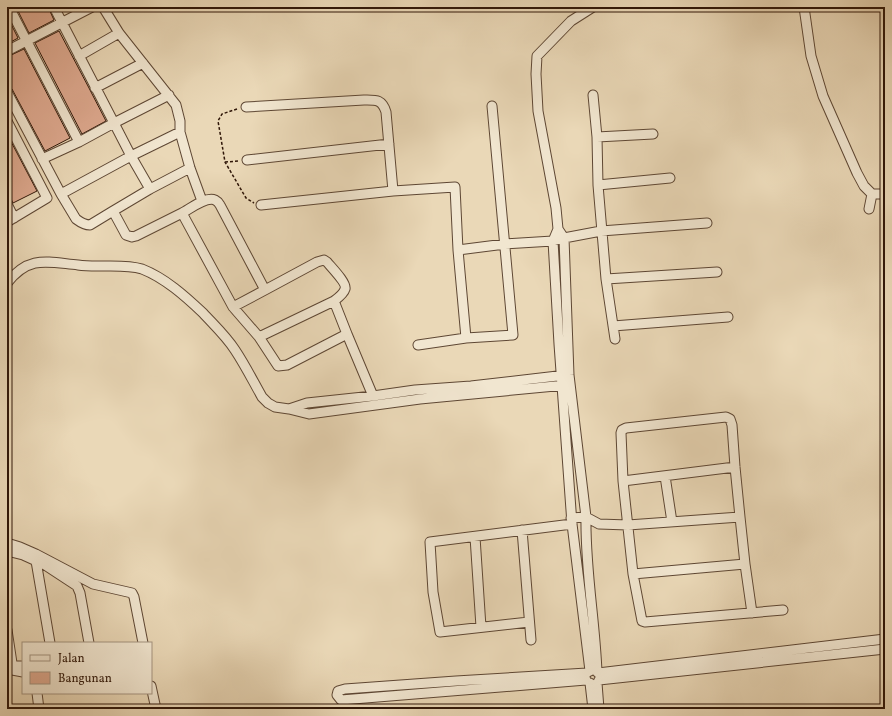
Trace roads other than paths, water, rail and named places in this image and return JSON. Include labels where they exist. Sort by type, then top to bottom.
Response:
[{"type":"street","points":[[8,7],[79,142]]},
{"type":"street","points":[[54,7],[95,88],[150,190]]},
{"type":"street","points":[[7,51],[92,7]]},
{"type":"street","points":[[103,7],[119,33],[176,105],[180,121],[180,132],[190,168],[202,201]]},
{"type":"street","points":[[593,7],[571,21],[537,56],[536,74],[538,111],[556,208],[558,229],[554,241],[566,380],[586,517],[586,538],[596,650],[593,677],[593,709]]},
{"type":"street","points":[[804,7],[811,56],[823,96],[864,186],[872,194],[885,194]]},
{"type":"street","points":[[79,56],[119,33]]},
{"type":"street","points":[[95,88],[143,63]]},
{"type":"street","points":[[7,92],[61,194],[76,218],[85,225],[90,225],[190,168]]},
{"type":"street","points":[[42,159],[79,142],[169,95]]},
{"type":"street","points":[[593,95],[597,137],[601,231],[606,279],[615,339]]},
{"type":"street","points":[[246,106],[329,101],[376,100],[380,102],[384,105],[386,112],[393,191]]},
{"type":"street","points":[[418,345],[466,338],[513,335],[492,106]]},
{"type":"street","points":[[7,121],[47,198],[11,220],[7,204]]},
{"type":"street","points":[[61,194],[131,156],[180,132]]},
{"type":"street","points":[[597,137],[653,134]]},
{"type":"street","points":[[247,160],[390,144]]},
{"type":"street","points":[[598,185],[670,178]]},
{"type":"street","points":[[261,205],[393,191],[455,187],[458,250],[466,338]]},
{"type":"street","points":[[869,209],[872,194]]},
{"type":"street","points":[[114,211],[126,235],[132,237],[182,213],[202,201],[215,200],[220,205],[265,290]]},
{"type":"street","points":[[182,213],[233,307],[259,337],[278,366],[287,365],[347,334]]},
{"type":"street","points":[[458,250],[505,244],[554,241],[601,231],[707,223]]},
{"type":"street","points":[[558,229],[564,238],[566,380],[563,391],[572,521],[593,677],[599,709]]},
{"type":"street","points":[[233,307],[317,262],[324,260],[344,282],[346,287],[345,290],[334,301],[259,337]]},
{"type":"street","points":[[7,283],[23,267],[42,261],[80,266],[122,266],[141,269],[175,288],[218,329],[235,350],[262,397],[268,403],[275,407],[309,414],[566,380]]},
{"type":"street","points":[[606,279],[718,272]]},
{"type":"street","points":[[334,301],[373,396]]},
{"type":"street","points":[[613,326],[728,317]]},
{"type":"street","points":[[289,409],[307,403],[415,390],[566,380]]},
{"type":"street","points":[[752,613],[745,564],[732,425],[730,420],[726,417],[626,428],[622,430],[622,481],[634,574],[642,621],[643,622],[752,613],[783,610]]},
{"type":"street","points":[[622,481],[735,468]]},
{"type":"street","points":[[665,476],[672,522]]},
{"type":"street","points":[[529,622],[440,632],[433,592],[430,542],[522,530],[586,517],[598,524],[628,525],[740,516]]},
{"type":"street","points":[[574,540],[586,538],[598,524]]},
{"type":"street","points":[[522,530],[531,640]]},
{"type":"street","points":[[475,537],[481,627]]},
{"type":"street","points":[[7,543],[36,554],[93,584],[132,593],[143,642]]},
{"type":"street","points":[[7,551],[36,560],[77,586],[80,593],[89,642]]},
{"type":"street","points":[[36,560],[50,642]]},
{"type":"street","points":[[634,574],[745,564]]},
{"type":"street","points":[[7,630],[12,663],[14,666],[22,666]]},
{"type":"street","points":[[885,639],[593,677],[456,680],[345,689],[338,691],[337,695],[341,700],[593,677],[885,649]]},
{"type":"street","points":[[7,669],[22,672]]},
{"type":"street","points":[[152,691],[156,709]]},
{"type":"street","points":[[37,694],[39,709]]}]
